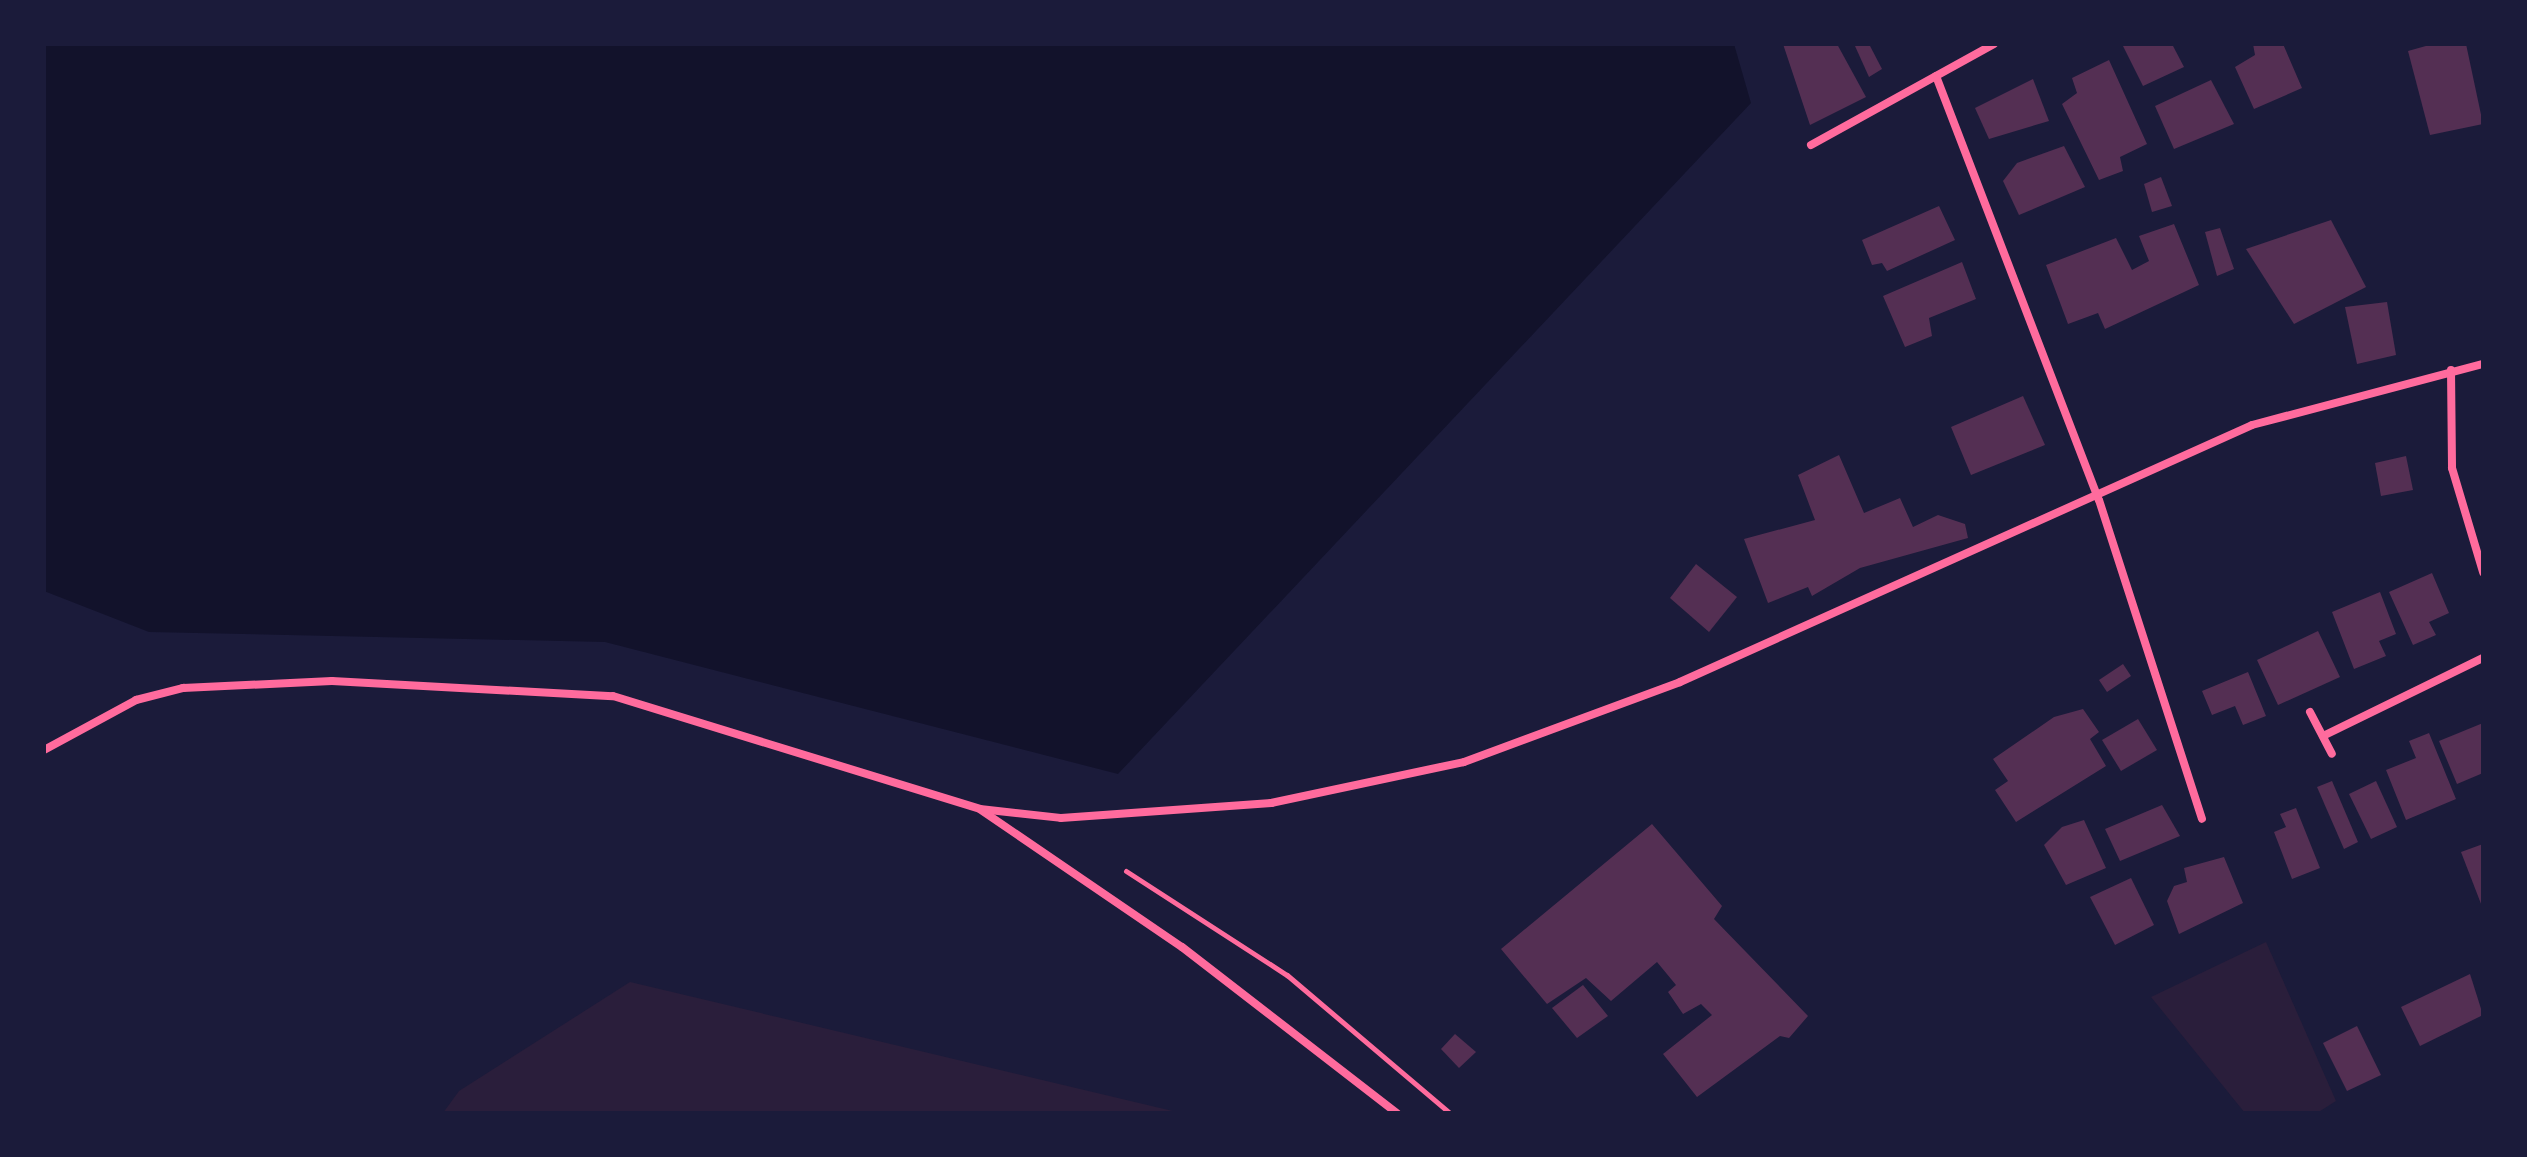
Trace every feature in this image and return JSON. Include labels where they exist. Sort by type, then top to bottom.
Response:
[{"type":"street","points":[[1811,145],[1994,44]]},
{"type":"street","points":[[1936,76],[2099,500],[2202,819]]},
{"type":"street","points":[[44,750],[136,700],[183,688],[332,681],[613,696],[675,711],[980,809],[1061,818],[1271,803],[1464,762],[1680,682],[2099,500],[2252,425],[2483,364]]},
{"type":"street","points":[[2451,370],[2452,468],[2483,572]]},
{"type":"street","points":[[2323,736],[2483,658]]},
{"type":"street","points":[[2310,712],[2332,754]]},
{"type":"street","points":[[980,809],[1182,947],[1397,1113]]},
{"type":"path","points":[[1109,862],[1287,975],[1450,1113]]},
{"type":"shaded area","points":[[44,44],[1734,44],[1751,103],[1118,774],[605,642],[149,632],[44,591]]},
{"type":"shaded area","points":[[2266,942],[2336,1101],[2317,1113],[2245,1113],[2151,997]]},
{"type":"shaded area","points":[[630,982],[1181,1113],[443,1113],[459,1091]]},
{"type":"building","points":[[1783,44],[1837,44],[1866,97],[1810,125]]},
{"type":"building","points":[[1869,44],[1882,69],[1869,77],[1855,46]]},
{"type":"building","points":[[2122,44],[2172,44],[2184,67],[2143,86]]},
{"type":"building","points":[[2253,44],[2283,44],[2302,88],[2254,109],[2235,67],[2255,55]]},
{"type":"building","points":[[2433,44],[2466,44],[2483,124],[2430,135],[2408,51]]},
{"type":"building","points":[[2109,60],[2147,144],[2120,157],[2123,171],[2099,180],[2062,104],[2077,93],[2072,78]]},
{"type":"building","points":[[2033,79],[2049,121],[1989,139],[1975,108]]},
{"type":"building","points":[[2211,80],[2234,124],[2174,149],[2155,106]]},
{"type":"building","points":[[2064,146],[2085,187],[2019,215],[2003,181],[2017,163]]},
{"type":"building","points":[[2161,177],[2172,206],[2152,212],[2144,184]]},
{"type":"building","points":[[1939,206],[1955,240],[1887,271],[1882,263],[1872,265],[1862,240]]},
{"type":"building","points":[[2331,220],[2366,287],[2294,324],[2246,249]]},
{"type":"building","points":[[2174,224],[2199,285],[2105,329],[2098,313],[2068,324],[2046,265],[2116,238],[2132,270],[2149,261],[2139,236]]},
{"type":"building","points":[[2220,228],[2234,269],[2217,276],[2205,232]]},
{"type":"building","points":[[1962,262],[1976,299],[1929,318],[1932,336],[1905,347],[1883,296]]},
{"type":"building","points":[[2387,302],[2396,355],[2357,364],[2345,307]]},
{"type":"building","points":[[2023,396],[2045,445],[1971,475],[1951,427]]},
{"type":"building","points":[[1839,455],[1864,513],[1900,498],[1913,527],[1938,515],[1965,524],[1968,538],[1860,568],[1812,596],[1808,587],[1768,603],[1744,539],[1815,520],[1798,475]]},
{"type":"building","points":[[2406,456],[2413,490],[2381,496],[2375,463]]},
{"type":"building","points":[[1696,564],[1737,597],[1709,632],[1670,598]]},
{"type":"building","points":[[2432,573],[2449,613],[2429,622],[2436,635],[2413,645],[2389,592]]},
{"type":"building","points":[[2380,592],[2396,634],[2379,641],[2386,656],[2354,669],[2332,612]]},
{"type":"building","points":[[2318,631],[2340,677],[2278,705],[2257,660]]},
{"type":"building","points":[[2123,664],[2131,676],[2107,692],[2099,680]]},
{"type":"building","points":[[2248,672],[2266,716],[2243,725],[2235,706],[2212,715],[2202,691]]},
{"type":"building","points":[[2083,709],[2099,732],[2090,739],[2106,766],[2016,822],[1995,790],[2008,781],[1993,759],[2054,717]]},
{"type":"building","points":[[2138,719],[2157,750],[2121,771],[2102,740]]},
{"type":"building","points":[[2483,723],[2483,773],[2457,784],[2439,741]]},
{"type":"building","points":[[2429,733],[2456,799],[2406,820],[2386,770],[2416,758],[2409,741]]},
{"type":"building","points":[[2332,781],[2358,842],[2344,849],[2317,787]]},
{"type":"building","points":[[2376,781],[2397,827],[2371,839],[2349,794]]},
{"type":"building","points":[[2162,805],[2180,836],[2120,861],[2105,829]]},
{"type":"building","points":[[2296,808],[2320,868],[2292,879],[2274,832],[2286,827],[2280,814]]},
{"type":"building","points":[[2084,820],[2106,868],[2066,885],[2044,845],[2062,827]]},
{"type":"building","points":[[1652,824],[1722,906],[1714,919],[1808,1016],[1789,1038],[1780,1036],[1697,1097],[1663,1054],[1712,1015],[1701,1004],[1683,1014],[1668,992],[1676,985],[1657,962],[1611,1001],[1586,978],[1547,1004],[1501,949]]},
{"type":"building","points":[[2483,844],[2483,909],[2461,852]]},
{"type":"building","points":[[2224,857],[2243,903],[2179,934],[2167,901],[2174,886],[2187,882],[2184,868]]},
{"type":"building","points":[[2131,878],[2154,925],[2115,945],[2090,897]]},
{"type":"building","points":[[2470,974],[2483,1015],[2420,1046],[2401,1007]]},
{"type":"building","points":[[1583,985],[1608,1016],[1577,1038],[1552,1008]]},
{"type":"building","points":[[2357,1026],[2381,1075],[2347,1091],[2323,1043]]},
{"type":"building","points":[[1455,1034],[1476,1052],[1459,1068],[1441,1049]]}]
